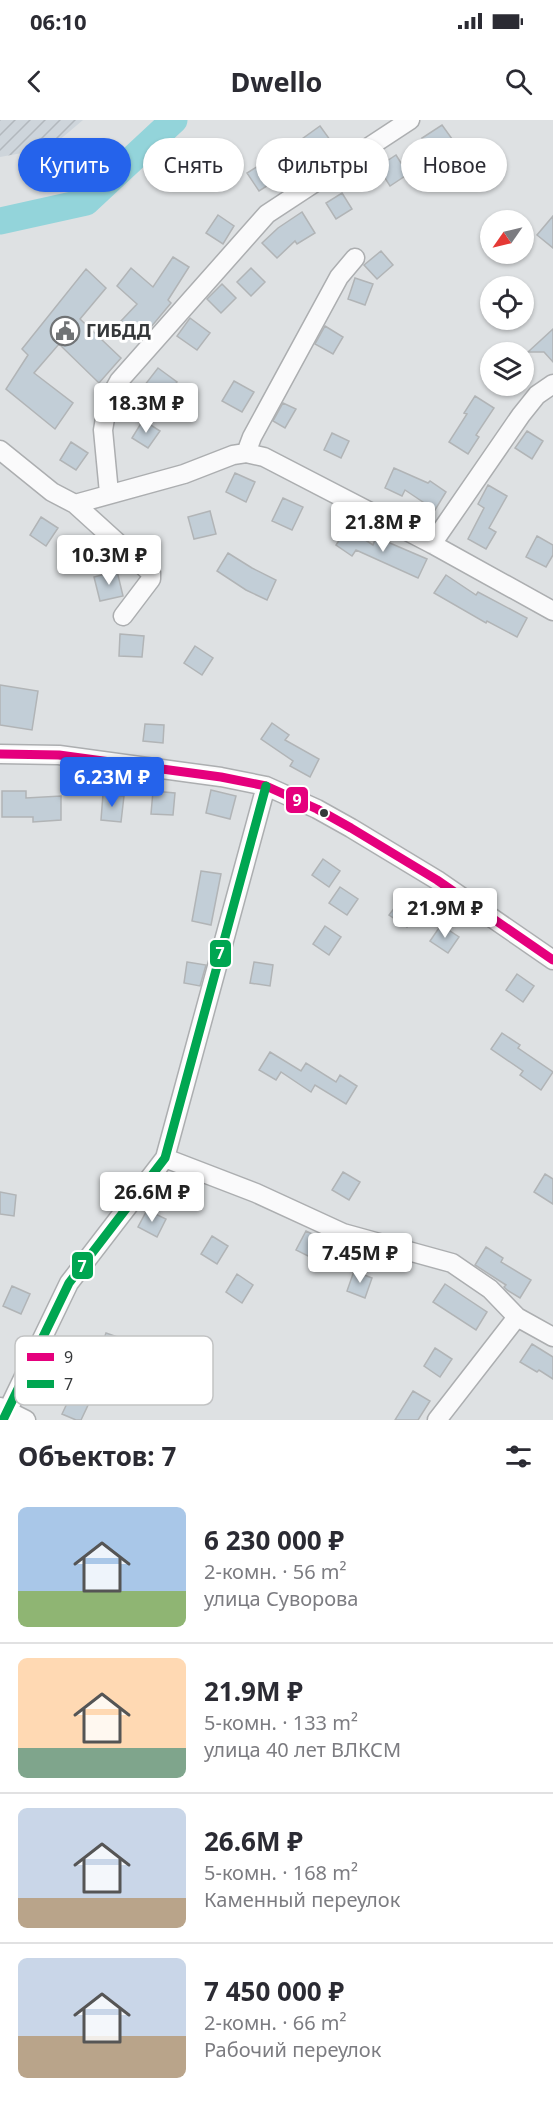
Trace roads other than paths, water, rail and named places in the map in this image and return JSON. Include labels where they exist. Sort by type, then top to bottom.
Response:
[{"type":"street","points":[[109,494],[103,429],[108,401],[118,381],[267,214],[410,120]]},
{"type":"street","points":[[246,453],[252,437],[339,277],[355,258]]},
{"type":"street","points":[[432,544],[521,415],[537,395],[553,384]]},
{"type":"street","points":[[0,450],[52,492],[75,504],[151,573],[151,579],[123,616]]},
{"type":"street","points":[[75,504],[184,474],[233,455],[246,453],[264,457],[432,544],[553,611]]},
{"type":"street","points":[[0,754],[60,755],[221,777],[266,786],[317,809],[437,880],[553,960]]},
{"type":"street","points":[[42,1336],[69,1283],[165,1158],[266,786]]},
{"type":"street","points":[[165,1158],[256,1192],[343,1233],[452,1263],[490,1289],[517,1317],[553,1337]]},
{"type":"street","points":[[437,1420],[517,1317]]},
{"type":"street","points":[[15,1389],[3,1413],[26,1420]]},
{"type":"waterway","points":[[0,221],[86,202],[174,120]]},
{"type":"place","name":"ГИБДД","points":[[65,331]]}]
